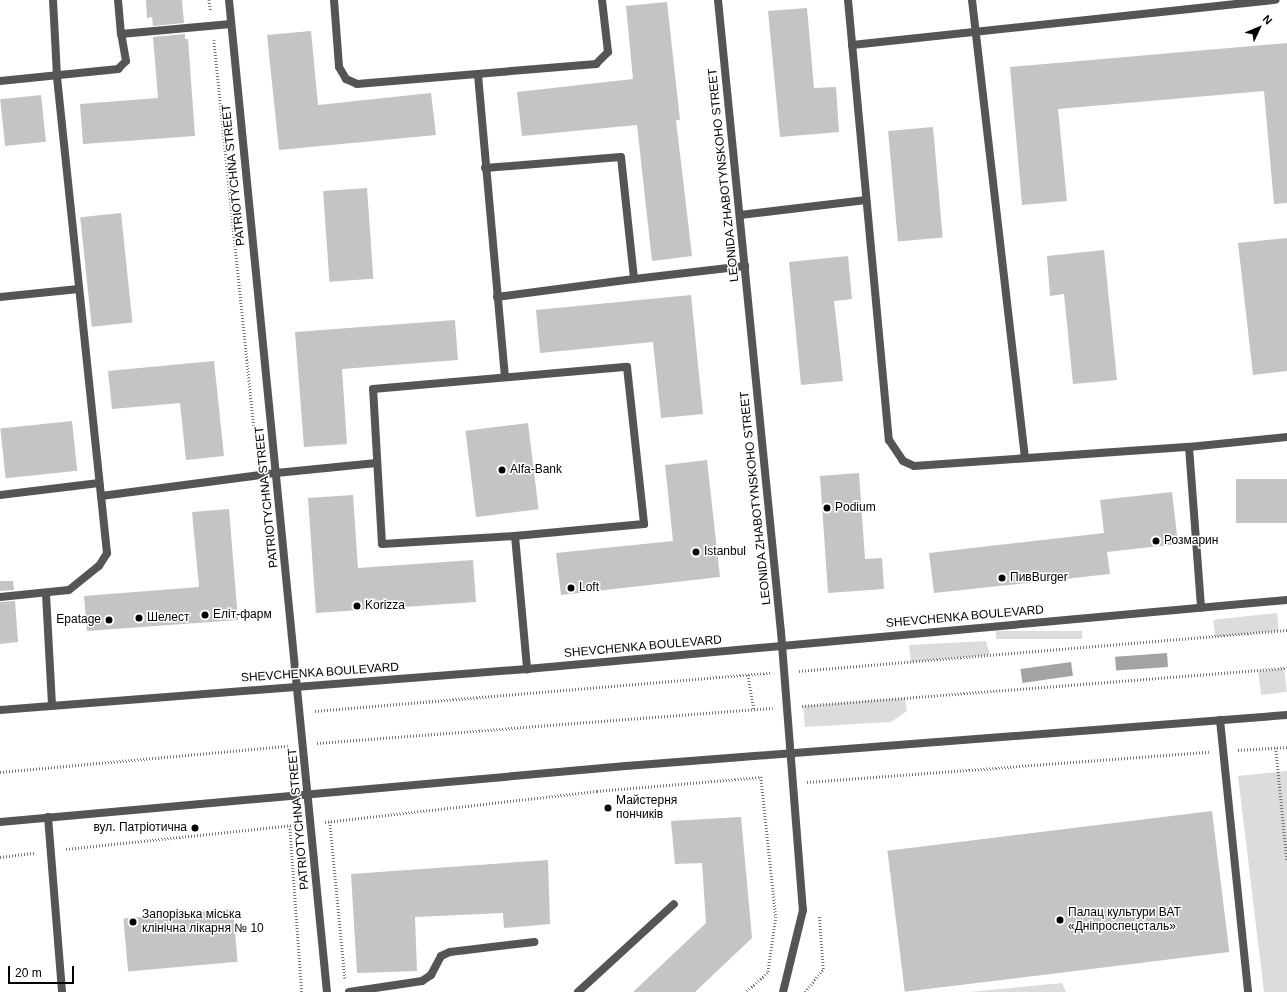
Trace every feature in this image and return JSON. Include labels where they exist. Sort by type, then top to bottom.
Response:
[{"type":"street","points":[[0,597],[46,594],[69,590],[88,578],[107,553],[57,76],[53,0]]},
{"type":"street","points":[[0,81],[118,69],[126,61],[121,34],[118,0]]},
{"type":"street","name":"PATRIOTYCHNA STREET","points":[[229,0],[304,744],[327,992]]},
{"type":"street","points":[[334,0],[339,67],[346,78],[357,84],[596,64],[608,52],[602,0]]},
{"type":"street","name":"LEONIDA ZHABOTYNSKOHO STREET","points":[[718,0],[782,646],[803,910],[783,992]]},
{"type":"street","points":[[848,0],[889,440],[892,448],[903,461],[914,466],[1189,447],[1287,437]]},
{"type":"street","points":[[972,0],[1025,458]]},
{"type":"street","points":[[852,45],[1276,0]]},
{"type":"street","points":[[121,34],[231,24]]},
{"type":"street","points":[[478,75],[485,168],[505,378]]},
{"type":"street","points":[[485,168],[621,157],[634,279]]},
{"type":"street","points":[[740,215],[866,200]]},
{"type":"street","points":[[497,297],[745,266]]},
{"type":"street","points":[[0,297],[79,289]]},
{"type":"street","points":[[627,367],[644,524],[515,536],[382,544],[373,389],[505,378],[627,367]]},
{"type":"street","points":[[1189,447],[1201,608]]},
{"type":"street","points":[[101,496],[276,473],[377,463]]},
{"type":"street","points":[[0,495],[99,484]]},
{"type":"street","points":[[515,536],[527,669]]},
{"type":"street","points":[[46,594],[52,706]]},
{"type":"street","name":"SHEVCHENKA BOULEVARD","points":[[0,710],[527,669],[1287,600]]},
{"type":"street","points":[[0,822],[308,793],[1287,715]]},
{"type":"street","points":[[1220,720],[1248,992]]},
{"type":"street","points":[[48,817],[62,992]]},
{"type":"street","points":[[578,992],[674,904]]},
{"type":"street","points":[[347,988],[422,981],[431,975],[441,956],[450,952],[534,942]]},
{"type":"path","points":[[209,0],[242,323]]},
{"type":"path","points":[[748,675],[754,710]]},
{"type":"path","points":[[0,772],[304,744]]},
{"type":"path","points":[[808,790],[807,782],[1287,747]]},
{"type":"path","points":[[1276,748],[1287,861]]},
{"type":"path","points":[[102,845],[330,822],[597,791],[761,777],[776,917],[768,973],[746,992]]},
{"type":"path","points":[[1283,817],[1287,821]]},
{"type":"path","points":[[330,822],[347,988]]},
{"type":"path","points":[[290,826],[302,992]]},
{"type":"path","points":[[805,992],[823,969],[818,907]]},
{"type":"shaded area","points":[[1277,613],[1279,631],[1215,638],[1213,620]]},
{"type":"shaded area","points":[[996,631],[1082,631],[1082,639],[996,639]]},
{"type":"shaded area","points":[[986,641],[990,655],[911,662],[909,645]]},
{"type":"shaded area","points":[[1167,653],[1168,667],[1116,671],[1115,657]]},
{"type":"shaded area","points":[[1071,662],[1073,676],[1022,683],[1020,669]]},
{"type":"shaded area","points":[[1284,668],[1287,692],[1261,695],[1258,671]]},
{"type":"shaded area","points":[[905,698],[907,711],[891,722],[805,727],[803,706]]},
{"type":"shaded area","points":[[1287,771],[1287,992],[1264,992],[1238,776]]},
{"type":"shaded area","points":[[1062,983],[1066,992],[969,992]]},
{"type":"building","points":[[146,0],[182,0],[184,23],[153,26],[152,17],[147,18]]},
{"type":"building","points":[[667,2],[680,120],[676,120],[692,256],[652,261],[637,125],[522,136],[517,92],[633,79],[626,6]]},
{"type":"building","points":[[807,8],[814,88],[836,87],[839,132],[780,137],[768,11]]},
{"type":"building","points":[[311,31],[318,105],[431,93],[436,135],[279,150],[267,35]]},
{"type":"building","points":[[185,34],[185,39],[188,39],[195,136],[83,144],[80,104],[158,98],[153,37]]},
{"type":"building","points":[[1287,43],[1287,203],[1274,204],[1264,91],[1058,109],[1067,201],[1022,205],[1010,67]]},
{"type":"building","points":[[41,95],[46,142],[5,146],[0,99]]},
{"type":"building","points":[[933,127],[943,238],[898,241],[888,131]]},
{"type":"building","points":[[367,188],[373,279],[329,282],[323,191]]},
{"type":"building","points":[[121,213],[132,322],[92,327],[80,217]]},
{"type":"building","points":[[1287,238],[1287,371],[1253,375],[1238,243]]},
{"type":"building","points":[[1104,250],[1117,380],[1073,384],[1064,294],[1050,296],[1047,256]]},
{"type":"building","points":[[848,256],[852,299],[834,301],[843,381],[801,385],[789,262]]},
{"type":"building","points":[[691,295],[703,414],[661,418],[653,342],[540,353],[536,310]]},
{"type":"building","points":[[455,320],[458,360],[342,369],[347,444],[304,447],[295,332]]},
{"type":"building","points":[[214,361],[224,456],[186,460],[180,403],[112,409],[108,371]]},
{"type":"building","points":[[72,421],[77,471],[6,478],[0,429]]},
{"type":"building","name":"Alfa-Bank","points":[[528,423],[539,509],[476,517],[465,431]]},
{"type":"building","points":[[707,460],[720,577],[561,595],[556,553],[673,541],[665,465]]},
{"type":"building","points":[[859,473],[865,559],[882,558],[884,589],[828,593],[820,476]]},
{"type":"building","points":[[1236,479],[1287,479],[1287,523],[1236,523]]},
{"type":"building","points":[[1172,492],[1178,544],[1107,552],[1110,574],[934,593],[929,553],[1104,533],[1100,500]]},
{"type":"building","points":[[353,495],[358,568],[473,560],[476,602],[316,613],[308,498]]},
{"type":"building","points":[[229,509],[238,620],[87,631],[84,596],[199,587],[192,512]]},
{"type":"building","points":[[0,581],[13,581],[14,590],[0,591]]},
{"type":"building","points":[[15,601],[18,642],[0,644],[0,602]]},
{"type":"building","name":"Палац культури ВАТ «Дніпроспецсталь»","points":[[1212,811],[1229,952],[905,992],[887,851]]},
{"type":"building","points":[[741,817],[752,938],[695,992],[633,992],[706,923],[702,863],[675,864],[671,821]]},
{"type":"building","points":[[548,860],[550,924],[504,928],[503,913],[415,917],[417,971],[357,973],[351,874]]},
{"type":"building","points":[[233,909],[238,962],[128,971],[123,919]]},
{"type":"place","name":"Alfa-Bank","points":[[502,470]]},
{"type":"place","name":"Podium","points":[[827,508]]},
{"type":"place","name":"Розмарин","points":[[1156,541]]},
{"type":"place","name":"Istanbul","points":[[696,552]]},
{"type":"place","name":"ПивBurger","points":[[1002,578]]},
{"type":"place","name":"Loft","points":[[571,588]]},
{"type":"place","name":"Korizza","points":[[357,606]]},
{"type":"place","name":"Еліт-фарм","points":[[205,615]]},
{"type":"place","name":"Шелест","points":[[139,618]]},
{"type":"place","name":"Epatage","points":[[109,620]]},
{"type":"place","name":"Майстерня пончиків","points":[[608,808]]},
{"type":"place","name":"вул. Патріотична","points":[[195,828]]},
{"type":"place","name":"Палац культури ВАТ «Дніпроспецсталь»","points":[[1060,920]]},
{"type":"place","name":"Запорізька міська клінічна лікарня № 10","points":[[133,922]]}]
